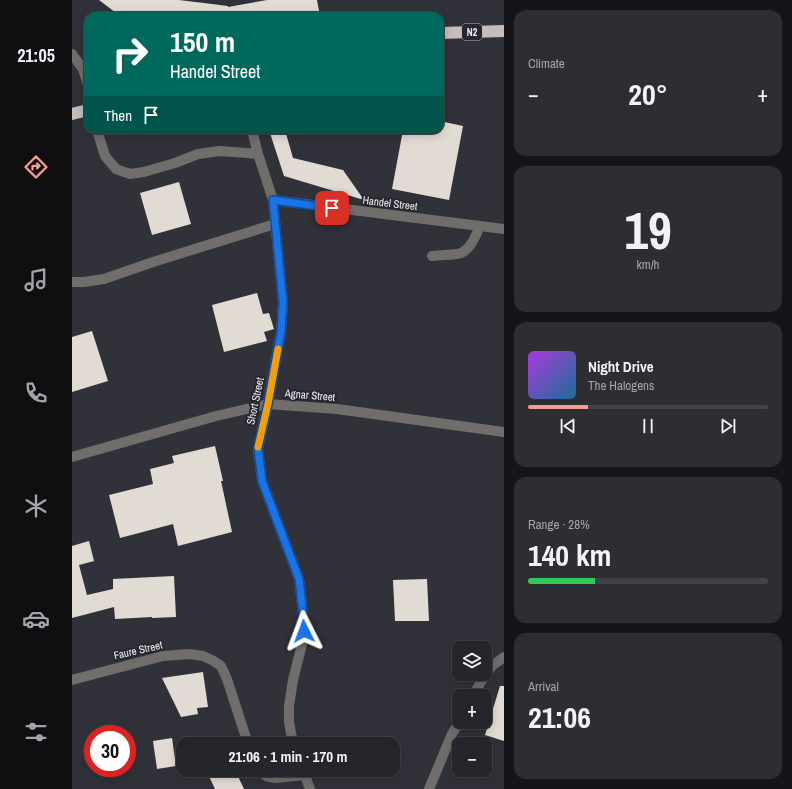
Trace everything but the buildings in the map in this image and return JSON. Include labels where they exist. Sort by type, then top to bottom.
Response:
[{"type":"highway","name":"N2","points":[[444,33],[504,31]]},
{"type":"highway","points":[[72,114],[84,111]]},
{"type":"street","points":[[72,54],[84,72]]},
{"type":"street","points":[[98,134],[105,156],[116,169],[130,174],[144,172],[175,163],[198,154],[220,151],[258,154]]},
{"type":"street","name":"Short Street","points":[[253,134],[273,200],[283,303],[281,332],[268,404],[258,448],[262,481],[299,579],[302,604],[304,631],[289,706],[289,722],[292,737]]},
{"type":"street","name":"Handel Street","points":[[273,200],[504,230]]},
{"type":"street","points":[[72,282],[104,279],[275,224]]},
{"type":"street","points":[[432,256],[461,253],[472,243],[480,226]]},
{"type":"street","name":"Agnar Street","points":[[72,457],[216,416],[268,404],[337,409],[504,432]]},
{"type":"street","name":"Faure Street","points":[[72,680],[163,656],[189,654],[203,656],[221,666],[246,737]]},
{"type":"street","points":[[477,689],[493,665],[504,657]]},
{"type":"street","points":[[429,789],[455,729]]},
{"type":"street","points":[[270,777],[281,777]]},
{"type":"street","points":[[306,777],[310,789]]},
{"type":"slow traffic","points":[[258,447],[278,349]]},
{"type":"route","points":[[304,631],[299,579],[262,481],[258,448],[268,404],[281,332],[283,303],[273,200],[332,208]]}]
